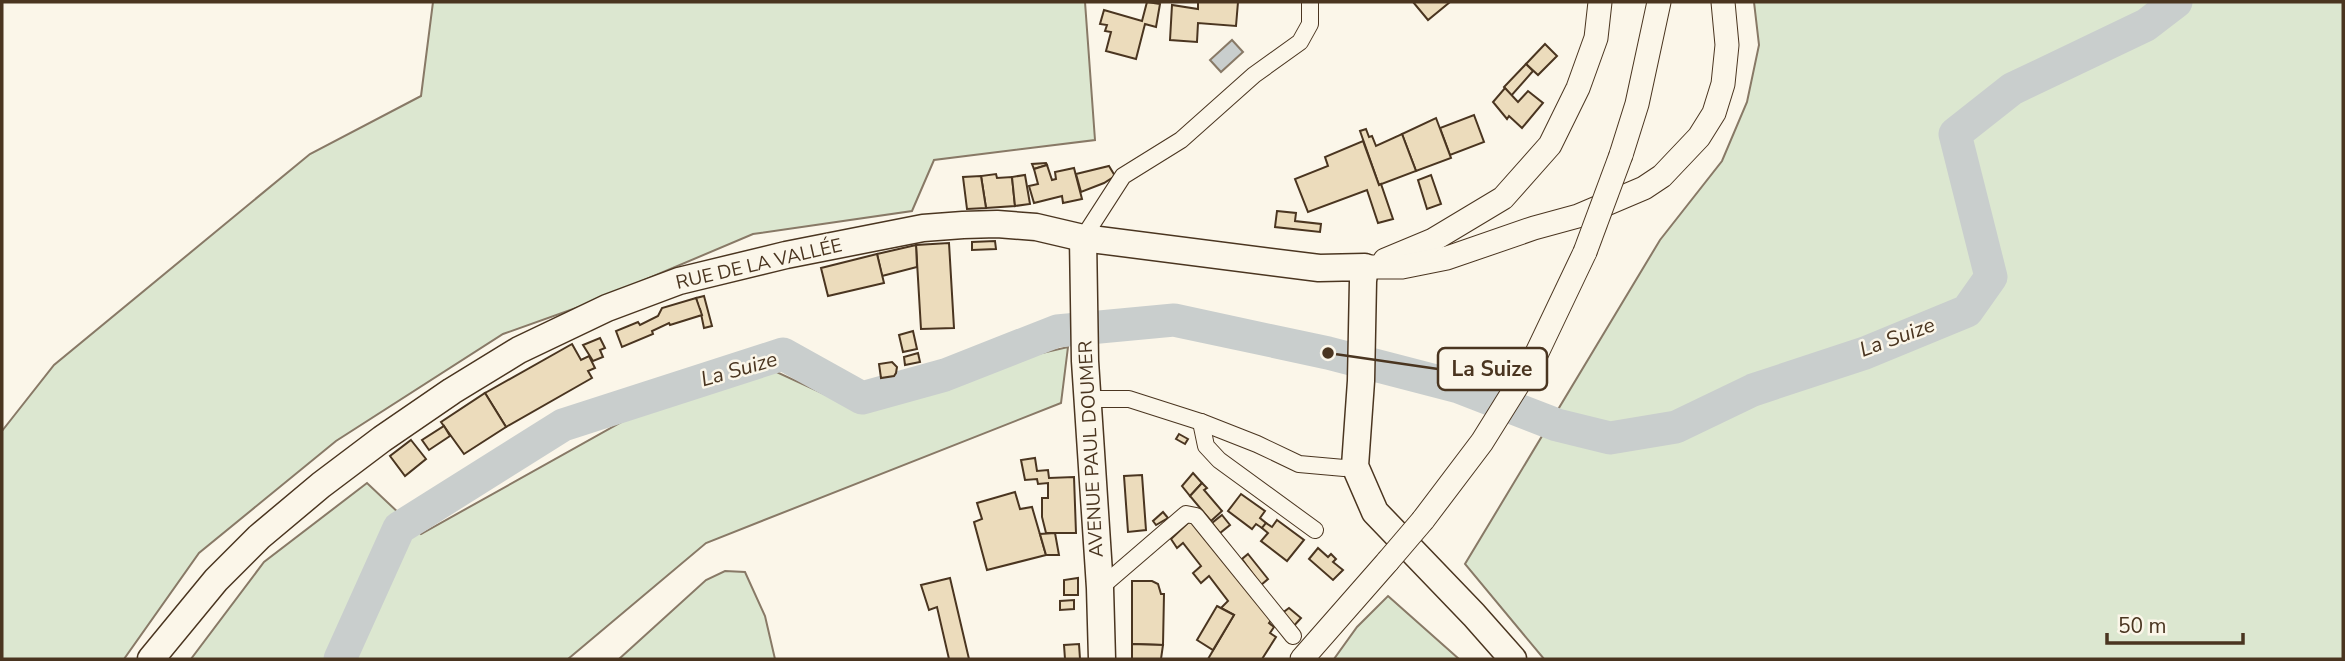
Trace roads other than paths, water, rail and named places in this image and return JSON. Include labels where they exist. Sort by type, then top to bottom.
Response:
[{"type":"main road","points":[[1365,267],[1433,240],[1503,198],[1550,145],[1578,88],[1596,38],[1600,2]]},
{"type":"main road","points":[[1302,659],[1459,475],[1535,357],[1585,252],[1621,155],[1637,104],[1660,2]]},
{"type":"main road","points":[[1365,267],[1402,267],[1447,258],[1578,216],[1644,188],[1662,176],[1699,136],[1714,113],[1723,84],[1727,45],[1723,2]]},
{"type":"main road","name":"RUE DE LA VALLÉE","points":[[151,659],[216,580],[259,537],[382,439],[452,391],[519,350],[607,308],[679,281],[730,267],[923,228],[997,224],[1036,228],[1083,238],[1319,268],[1365,267]]},
{"type":"main road","name":"AVENUE PAUL DOUMER","points":[[1083,238],[1085,361],[1102,659]]},
{"type":"main road","points":[[1365,267],[1355,466],[1375,512],[1475,615],[1513,659]]},
{"type":"street","points":[[1083,238],[1123,176],[1181,140],[1254,75],[1300,42],[1310,24],[1310,2]]},
{"type":"street","points":[[1088,399],[1129,399],[1201,422],[1299,464],[1344,468],[1355,466]]},
{"type":"street","points":[[1201,422],[1206,446],[1219,460],[1315,530]]},
{"type":"street","points":[[1100,588],[1186,514],[1196,516],[1293,636]]},
{"type":"waterway","name":"La Suize","points":[[340,659],[399,528],[563,425],[783,354],[862,398],[945,375],[1057,331],[1174,320],[1328,353],[1459,387],[1557,425],[1610,438],[1676,427],[1753,390],[1865,353],[1967,311],[1991,277],[1955,134],[2012,89],[2146,25],[2176,2]]},
{"type":"place","name":"La Suize","points":[[1328,353]]}]
